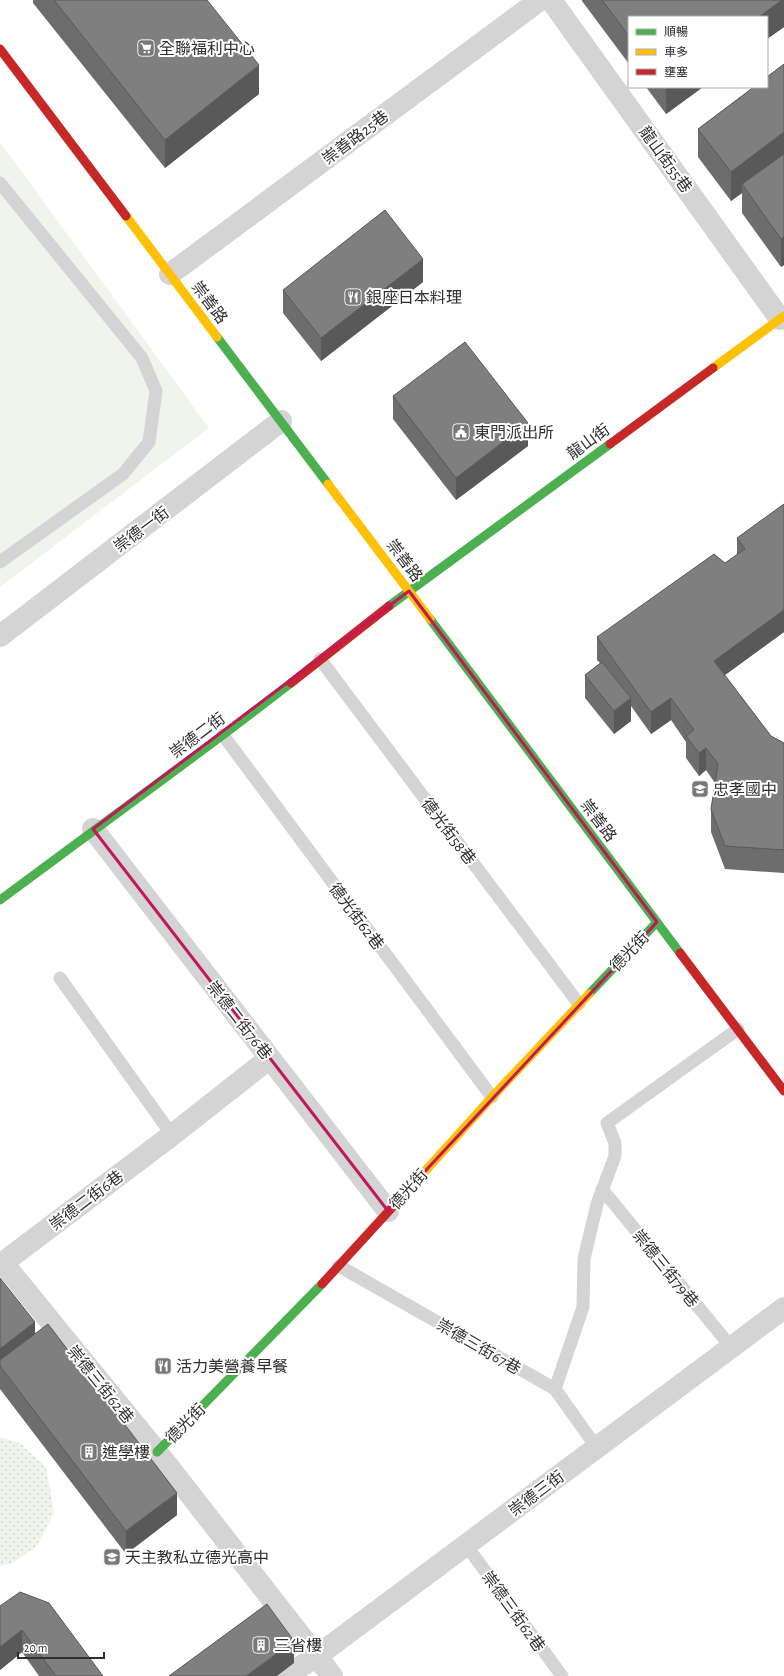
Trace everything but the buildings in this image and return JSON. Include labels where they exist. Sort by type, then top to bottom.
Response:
[{"type":"street","name":"崇善路25巷","points":[[170,274],[540,0]]},
{"type":"street","name":"龍山街55巷","points":[[551,0],[782,317]]},
{"type":"street","name":"崇善路","points":[[0,49],[738,1029],[781,1079]]},
{"type":"street","name":"龍山街","points":[[409,591],[782,317]]},
{"type":"street","name":"崇德一街","points":[[0,636],[281,421]]},
{"type":"street","name":"崇德二街","points":[[0,900],[93,829],[222,735],[409,591]]},
{"type":"street","name":"崇德二街76巷","points":[[93,829],[388,1211]]},
{"type":"street","name":"德光街","points":[[156,1452],[340,1266],[492,1097],[657,922]]},
{"type":"street","name":"崇德二街6巷","points":[[1,1264],[172,1135],[270,1058]]},
{"type":"street","name":"崇德三街62巷","points":[[1,1264],[156,1452],[332,1676]]},
{"type":"street","name":"崇德三街","points":[[286,1676],[317,1656],[784,1308]]},
{"type":"lane","points":[[0,183],[142,358],[156,391],[149,442],[123,474],[0,562]]},
{"type":"lane","name":"德光街58巷","points":[[320,659],[579,1004]]},
{"type":"lane","name":"德光街62巷","points":[[222,735],[492,1097]]},
{"type":"lane","points":[[60,978],[172,1135]]},
{"type":"lane","points":[[555,1389],[583,1307],[584,1259],[597,1204],[615,1156],[615,1143],[607,1123],[738,1029]]},
{"type":"lane","name":"崇德三街79巷","points":[[602,1189],[731,1347]]},
{"type":"lane","name":"崇德三街67巷","points":[[340,1266],[555,1389],[597,1448]]},
{"type":"lane","name":"崇德三街62巷","points":[[466,1545],[562,1676]]},
{"type":"highlighted area","points":[[409,591],[657,922],[388,1211],[93,829]]},
{"type":"shaded area","points":[[0,142],[209,428],[0,587]]},
{"type":"shaded area","points":[[0,1437],[20,1443],[46,1467],[54,1513],[37,1546],[13,1563],[0,1566]]},
{"type":"traffic: fast","points":[[217,337],[328,484]]},
{"type":"traffic: fast","points":[[389,606],[610,444]]},
{"type":"traffic: fast","points":[[430,619],[680,953]]},
{"type":"traffic: fast","points":[[0,900],[291,683]]},
{"type":"traffic: fast","points":[[589,994],[657,922]]},
{"type":"traffic: fast","points":[[157,1452],[322,1284]]},
{"type":"traffic: slow","points":[[126,216],[217,337]]},
{"type":"traffic: slow","points":[[713,368],[784,316]]},
{"type":"traffic: slow","points":[[328,484],[430,619]]},
{"type":"traffic: slow","points":[[409,1189],[492,1097],[589,994]]},
{"type":"traffic: jam","points":[[0,49],[126,216]]},
{"type":"traffic: jam","points":[[610,444],[713,368]]},
{"type":"traffic: jam","points":[[291,683],[389,606]]},
{"type":"traffic: jam","points":[[680,953],[784,1091]]},
{"type":"traffic: jam","points":[[322,1284],[409,1189]]},
{"type":"place","name":"全聯福利中心","points":[[146,48]]},
{"type":"place","name":"銀座日本料理","points":[[353,297]]},
{"type":"place","name":"東門派出所","points":[[461,432]]},
{"type":"place","name":"忠孝國中","points":[[700,789]]},
{"type":"place","name":"活力美營養早餐","points":[[163,1366]]},
{"type":"place","name":"進學樓","points":[[89,1452]]},
{"type":"place","name":"天主教私立德光高中","points":[[112,1557]]},
{"type":"place","name":"三省樓","points":[[261,1645]]}]
